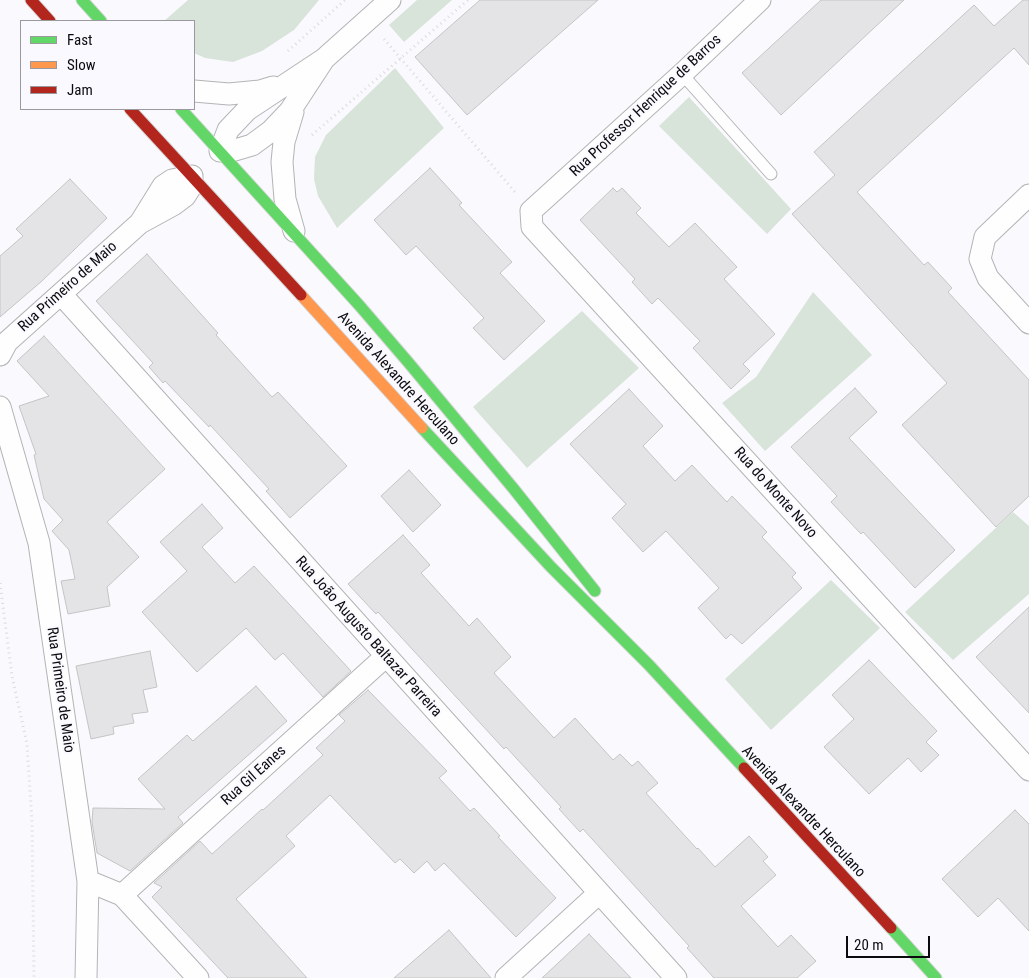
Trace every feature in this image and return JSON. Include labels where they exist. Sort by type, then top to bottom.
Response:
[{"type":"main road","points":[[31,0],[49,20]]},
{"type":"main road","points":[[82,0],[100,20]]},
{"type":"main road","name":"Avenida Alexandre Herculano","points":[[131,110],[195,173],[528,544],[649,665],[936,978]]},
{"type":"main road","name":"Avenida Alexandre Herculano","points":[[182,110],[216,154],[296,236],[359,305],[456,419],[549,531],[649,665]]},
{"type":"street","points":[[216,154],[228,130],[236,120],[260,100],[324,59],[390,0]]},
{"type":"street","name":"Rua Professor Henrique de Barros","points":[[532,212],[760,0]]},
{"type":"street","points":[[216,154],[252,145],[284,119],[324,59]]},
{"type":"street","points":[[195,91],[229,94],[252,92],[275,87],[296,78]]},
{"type":"street","points":[[296,236],[285,199],[282,162],[286,131],[297,101]]},
{"type":"street","name":"Rua Primeiro de Maio","points":[[0,355],[7,342],[140,223],[173,205],[185,196],[192,185],[195,173]]},
{"type":"street","points":[[1029,195],[985,237],[980,259],[988,278],[1029,323]]},
{"type":"street","name":"Rua do Monte Novo","points":[[532,212],[532,227],[1029,770]]},
{"type":"street","name":"Rua João Augusto Baltazar Parreira","points":[[61,294],[385,657],[676,978]]},
{"type":"street","name":"Rua Primeiro de Maio","points":[[0,408],[39,543],[88,881],[86,978]]},
{"type":"street","name":"Rua Gil Eanes","points":[[122,895],[385,657]]},
{"type":"street","points":[[88,881],[122,895],[198,978]]},
{"type":"street","points":[[506,978],[599,893]]},
{"type":"lane","points":[[682,74],[771,174]]},
{"type":"path","points":[[287,52],[345,0]]},
{"type":"path","points":[[312,136],[468,0]]},
{"type":"path","points":[[367,20],[532,212]]},
{"type":"path","points":[[0,583],[12,676],[27,744],[32,822],[34,978]]},
{"type":"shaded area","points":[[188,0],[319,0],[294,30],[262,51],[233,62],[205,58],[195,53],[195,20],[165,20]]},
{"type":"shaded area","points":[[417,0],[452,0],[404,42],[389,25]]},
{"type":"shaded area","points":[[395,68],[444,128],[337,228],[318,196],[314,179],[315,157],[326,135]]},
{"type":"shaded area","points":[[689,97],[791,209],[767,234],[659,126]]},
{"type":"shaded area","points":[[813,292],[872,355],[765,451],[722,403],[756,377]]},
{"type":"shaded area","points":[[582,311],[639,368],[527,468],[473,407]]},
{"type":"shaded area","points":[[1013,512],[1029,526],[1029,594],[953,660],[905,612]]},
{"type":"shaded area","points":[[831,580],[880,628],[771,730],[725,679]]},
{"type":"building","points":[[480,0],[598,0],[467,115],[415,57]]},
{"type":"building","points":[[821,0],[904,0],[781,115],[742,73]]},
{"type":"building","points":[[1023,0],[1029,0],[1029,65],[1014,48],[857,192],[924,265],[928,262],[952,288],[948,292],[1029,380],[1029,496],[996,527],[902,425],[947,383],[792,214],[835,175],[814,152],[974,5],[994,26]]},
{"type":"building","points":[[430,168],[462,203],[459,205],[512,262],[500,273],[545,321],[504,360],[473,328],[484,318],[416,246],[406,255],[374,220]]},
{"type":"building","points":[[70,179],[107,218],[42,281],[0,317],[0,256],[23,236],[16,229]]},
{"type":"building","points":[[613,188],[617,192],[622,188],[641,208],[636,213],[669,247],[695,223],[737,267],[724,279],[775,334],[743,364],[750,371],[731,389],[693,348],[700,341],[658,298],[652,304],[632,282],[635,279],[580,220]]},
{"type":"building","points":[[147,254],[272,397],[278,392],[347,466],[290,518],[266,491],[269,489],[210,425],[209,427],[165,381],[163,383],[149,367],[153,363],[96,301]]},
{"type":"building","points":[[44,336],[165,469],[107,522],[139,557],[107,587],[110,606],[68,614],[61,581],[75,579],[69,550],[52,531],[63,520],[44,499],[34,455],[36,454],[19,406],[49,396],[17,361]]},
{"type":"building","points":[[855,388],[877,412],[849,438],[955,550],[915,588],[863,532],[861,534],[831,502],[837,496],[791,447]]},
{"type":"building","points":[[629,389],[663,426],[643,446],[675,481],[692,465],[727,502],[732,496],[767,532],[762,537],[796,573],[792,577],[802,588],[742,644],[731,634],[726,639],[698,608],[719,588],[666,531],[643,552],[612,518],[626,504],[570,444]]},
{"type":"building","points":[[409,470],[441,505],[413,532],[381,496]]},
{"type":"building","points":[[202,504],[223,528],[202,547],[235,583],[254,566],[351,671],[323,697],[283,653],[275,660],[246,628],[197,672],[142,612],[187,571],[160,542]]},
{"type":"building","points":[[403,535],[430,565],[421,573],[469,626],[477,618],[511,657],[494,673],[554,738],[575,718],[613,760],[620,754],[632,766],[638,761],[658,783],[646,793],[715,867],[749,836],[768,857],[763,861],[776,875],[741,906],[778,947],[791,935],[816,961],[797,978],[714,978],[687,948],[689,946],[583,829],[580,832],[559,809],[561,807],[506,747],[504,749],[378,612],[376,614],[348,584]]},
{"type":"building","points":[[1029,607],[1029,713],[976,657]]},
{"type":"building","points":[[150,651],[157,687],[143,690],[148,712],[132,714],[134,723],[113,727],[114,734],[91,739],[76,666]]},
{"type":"building","points":[[869,660],[937,731],[926,742],[939,755],[921,772],[908,758],[869,794],[824,747],[854,719],[832,695]]},
{"type":"building","points":[[256,686],[287,721],[178,817],[183,823],[130,871],[97,853],[92,822],[93,808],[165,809],[138,779],[187,735],[193,741]]},
{"type":"building","points":[[368,690],[447,771],[439,778],[470,811],[474,808],[500,836],[498,837],[556,898],[516,937],[444,863],[435,871],[427,861],[414,873],[400,859],[395,863],[330,795],[286,836],[295,846],[236,899],[307,978],[228,978],[152,897],[162,887],[154,883],[200,841],[212,854],[263,810],[323,755],[316,748],[345,721],[339,715]]},
{"type":"building","points":[[1015,810],[1029,824],[1029,931],[998,898],[978,917],[942,879]]},
{"type":"building","points":[[449,930],[491,978],[394,978],[411,963]]},
{"type":"building","points":[[589,934],[631,978],[542,978]]},
{"type":"traffic: fast","points":[[82,0],[100,20]]},
{"type":"traffic: fast","points":[[182,110],[359,305],[408,362],[513,488],[595,591]]},
{"type":"traffic: fast","points":[[422,428],[551,567],[649,665],[744,768]]},
{"type":"traffic: fast","points":[[891,928],[936,978]]},
{"type":"traffic: slow","points":[[301,295],[422,428]]},
{"type":"traffic: jam","points":[[31,0],[49,20]]},
{"type":"traffic: jam","points":[[131,110],[301,295]]},
{"type":"traffic: jam","points":[[744,768],[891,928]]}]
